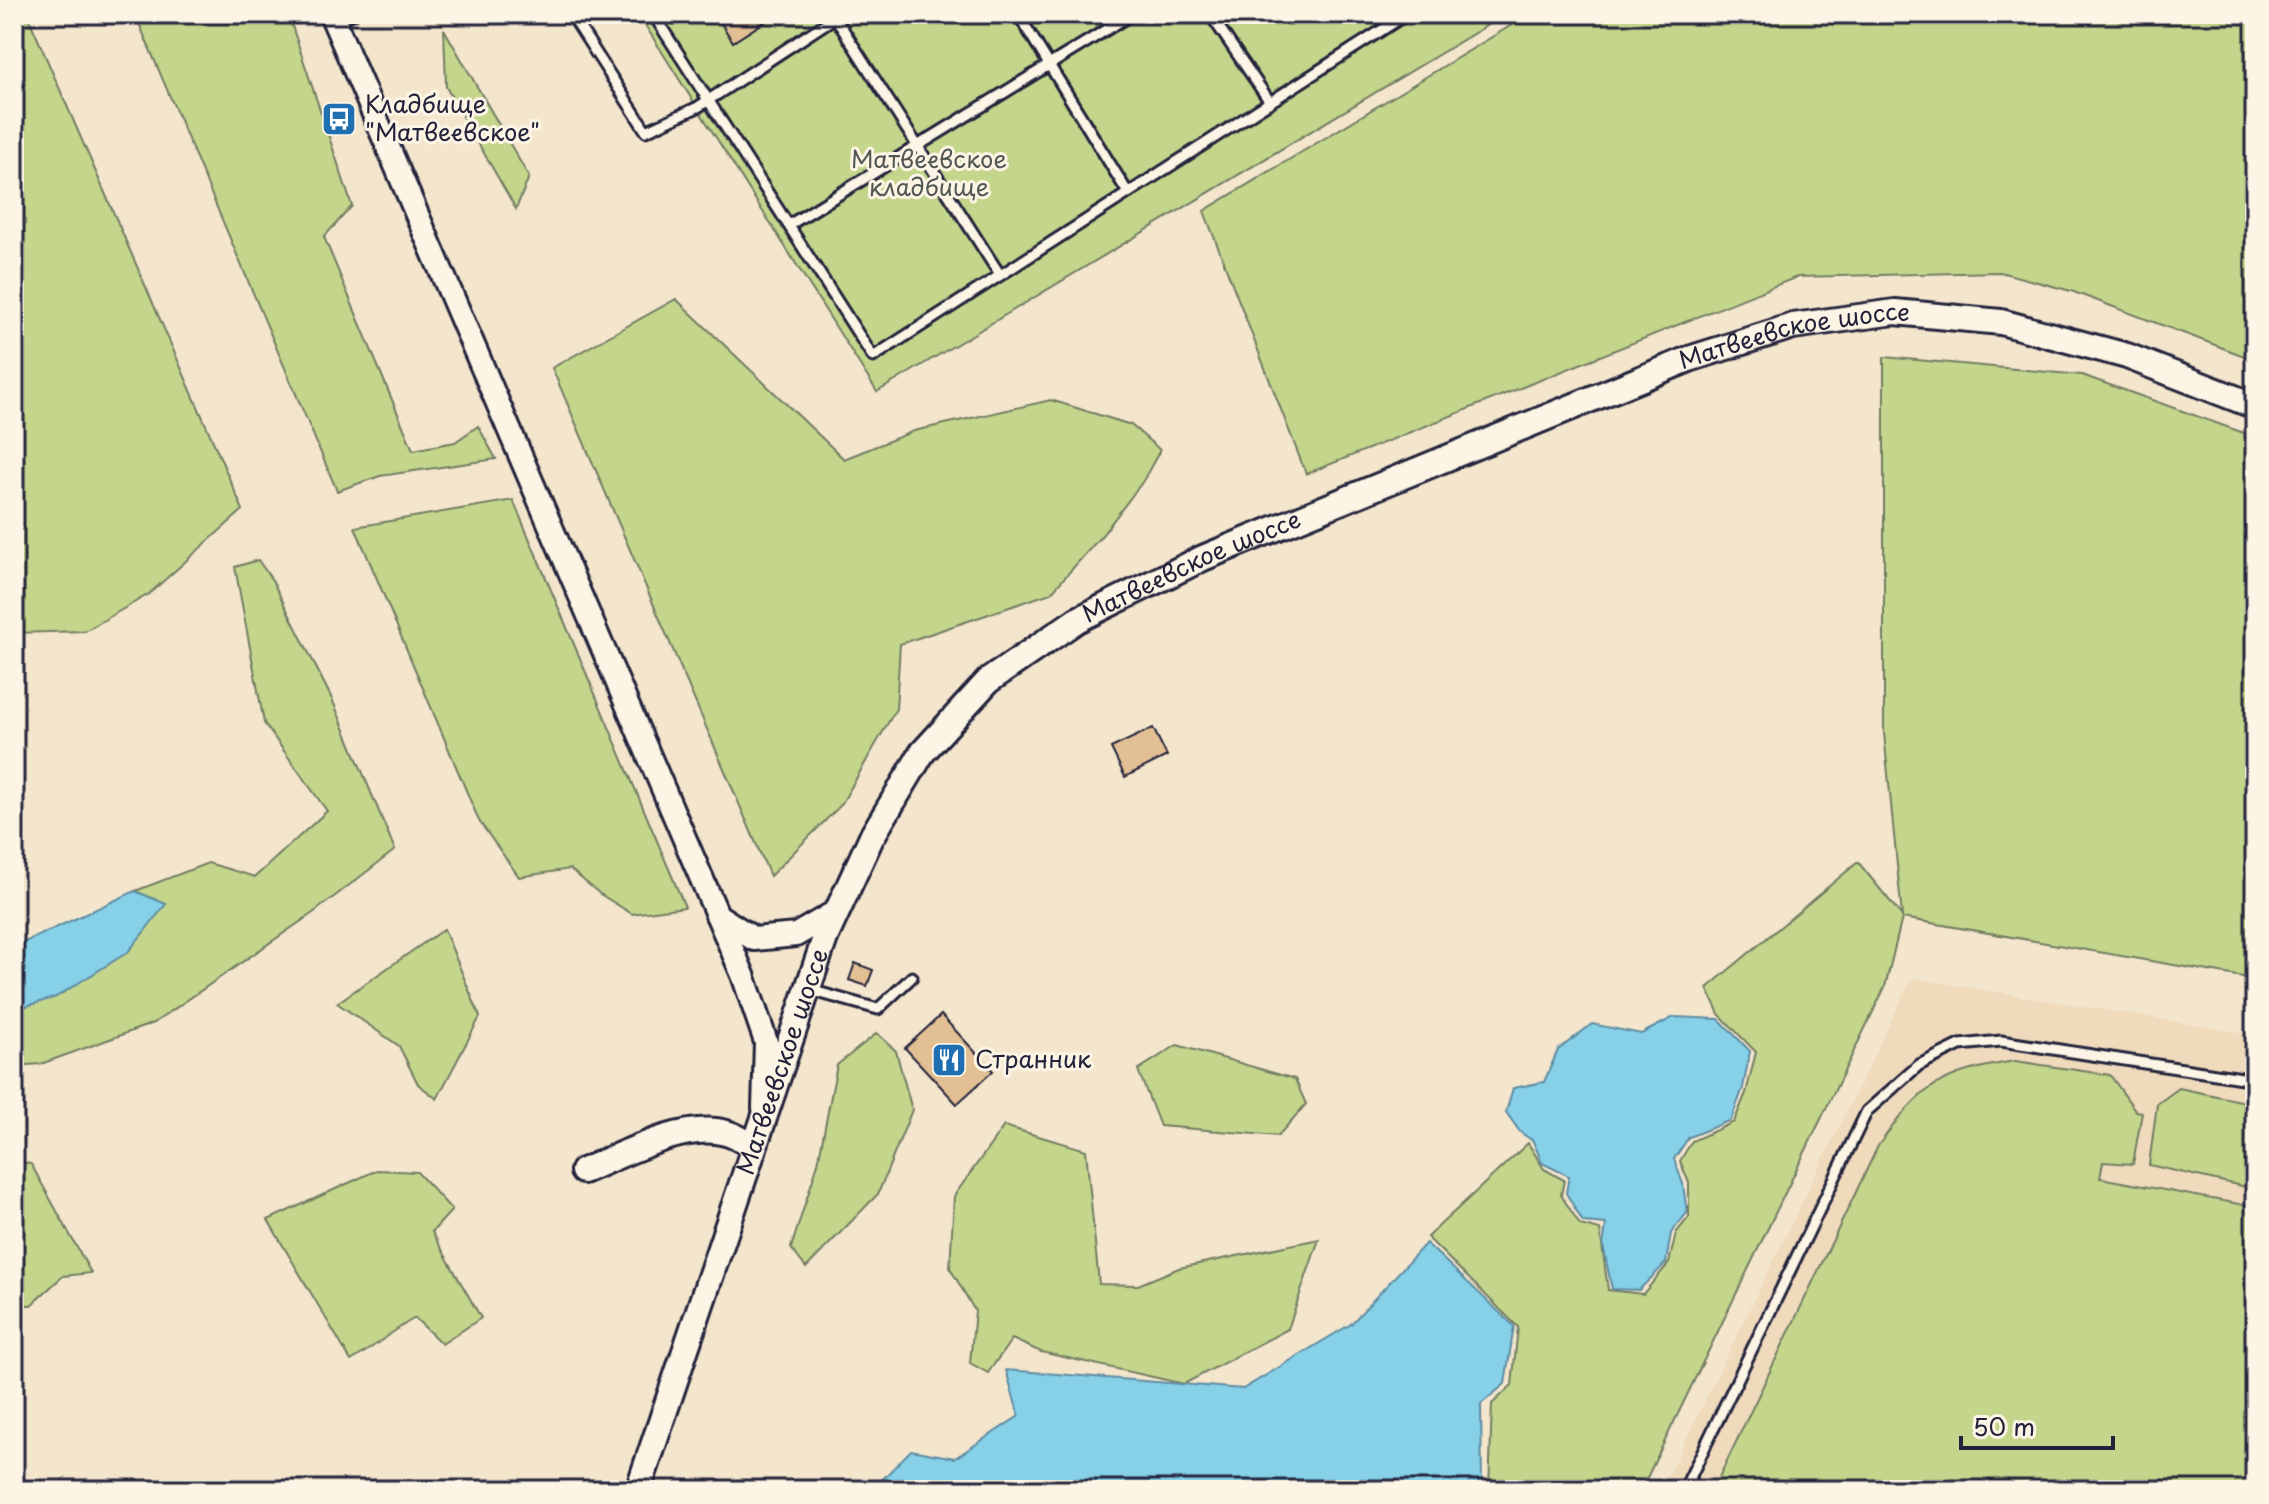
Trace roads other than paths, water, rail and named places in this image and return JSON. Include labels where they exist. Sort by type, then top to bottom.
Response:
[{"type":"main road","name":"Матвеевское шоссе","points":[[638,1490],[825,938],[871,838],[922,753],[988,681],[1077,620],[1203,558],[1689,359],[1793,326],[1895,312],[2001,322],[2127,356],[2255,406]]},
{"type":"main road","points":[[583,1171],[649,1144],[697,1131],[725,1132],[754,1146]]},
{"type":"street","points":[[339,16],[743,975],[766,1042],[763,1118]]},
{"type":"street","points":[[717,915],[754,939],[796,935],[837,911]]},
{"type":"lane","points":[[571,14],[646,131],[698,107],[838,16],[1000,275]]},
{"type":"lane","points":[[653,14],[873,357],[1401,16]]},
{"type":"lane","points":[[1018,14],[1128,193]]},
{"type":"lane","points":[[789,225],[1132,14]]},
{"type":"lane","points":[[1210,14],[1270,102]]},
{"type":"lane","points":[[807,990],[878,1009],[912,977]]},
{"type":"lane","points":[[1684,1490],[1867,1111],[1919,1065],[1960,1045],[2001,1041],[2255,1080]]},
{"type":"water","points":[[135,891],[166,904],[128,952],[56,997],[14,1010],[14,947]]},
{"type":"water","points":[[1674,1017],[1719,1019],[1750,1051],[1743,1088],[1731,1120],[1689,1137],[1674,1159],[1683,1184],[1687,1213],[1671,1233],[1666,1263],[1639,1290],[1612,1289],[1603,1246],[1606,1224],[1583,1222],[1566,1193],[1569,1176],[1542,1163],[1533,1141],[1520,1132],[1506,1112],[1513,1088],[1544,1082],[1558,1050],[1592,1024],[1641,1034]]},
{"type":"water","points":[[1426,1243],[1514,1326],[1505,1384],[1481,1404],[1482,1490],[872,1490],[911,1450],[955,1458],[1019,1416],[1006,1370],[1243,1389],[1351,1324]]},
{"type":"place","name":"Кладбище \"Матвеевское\"","points":[[339,119]]},
{"type":"place","name":"Странник","points":[[949,1060]]},
{"type":"park label","name":"Матвеевское кладбище","points":[[929,174]]}]
